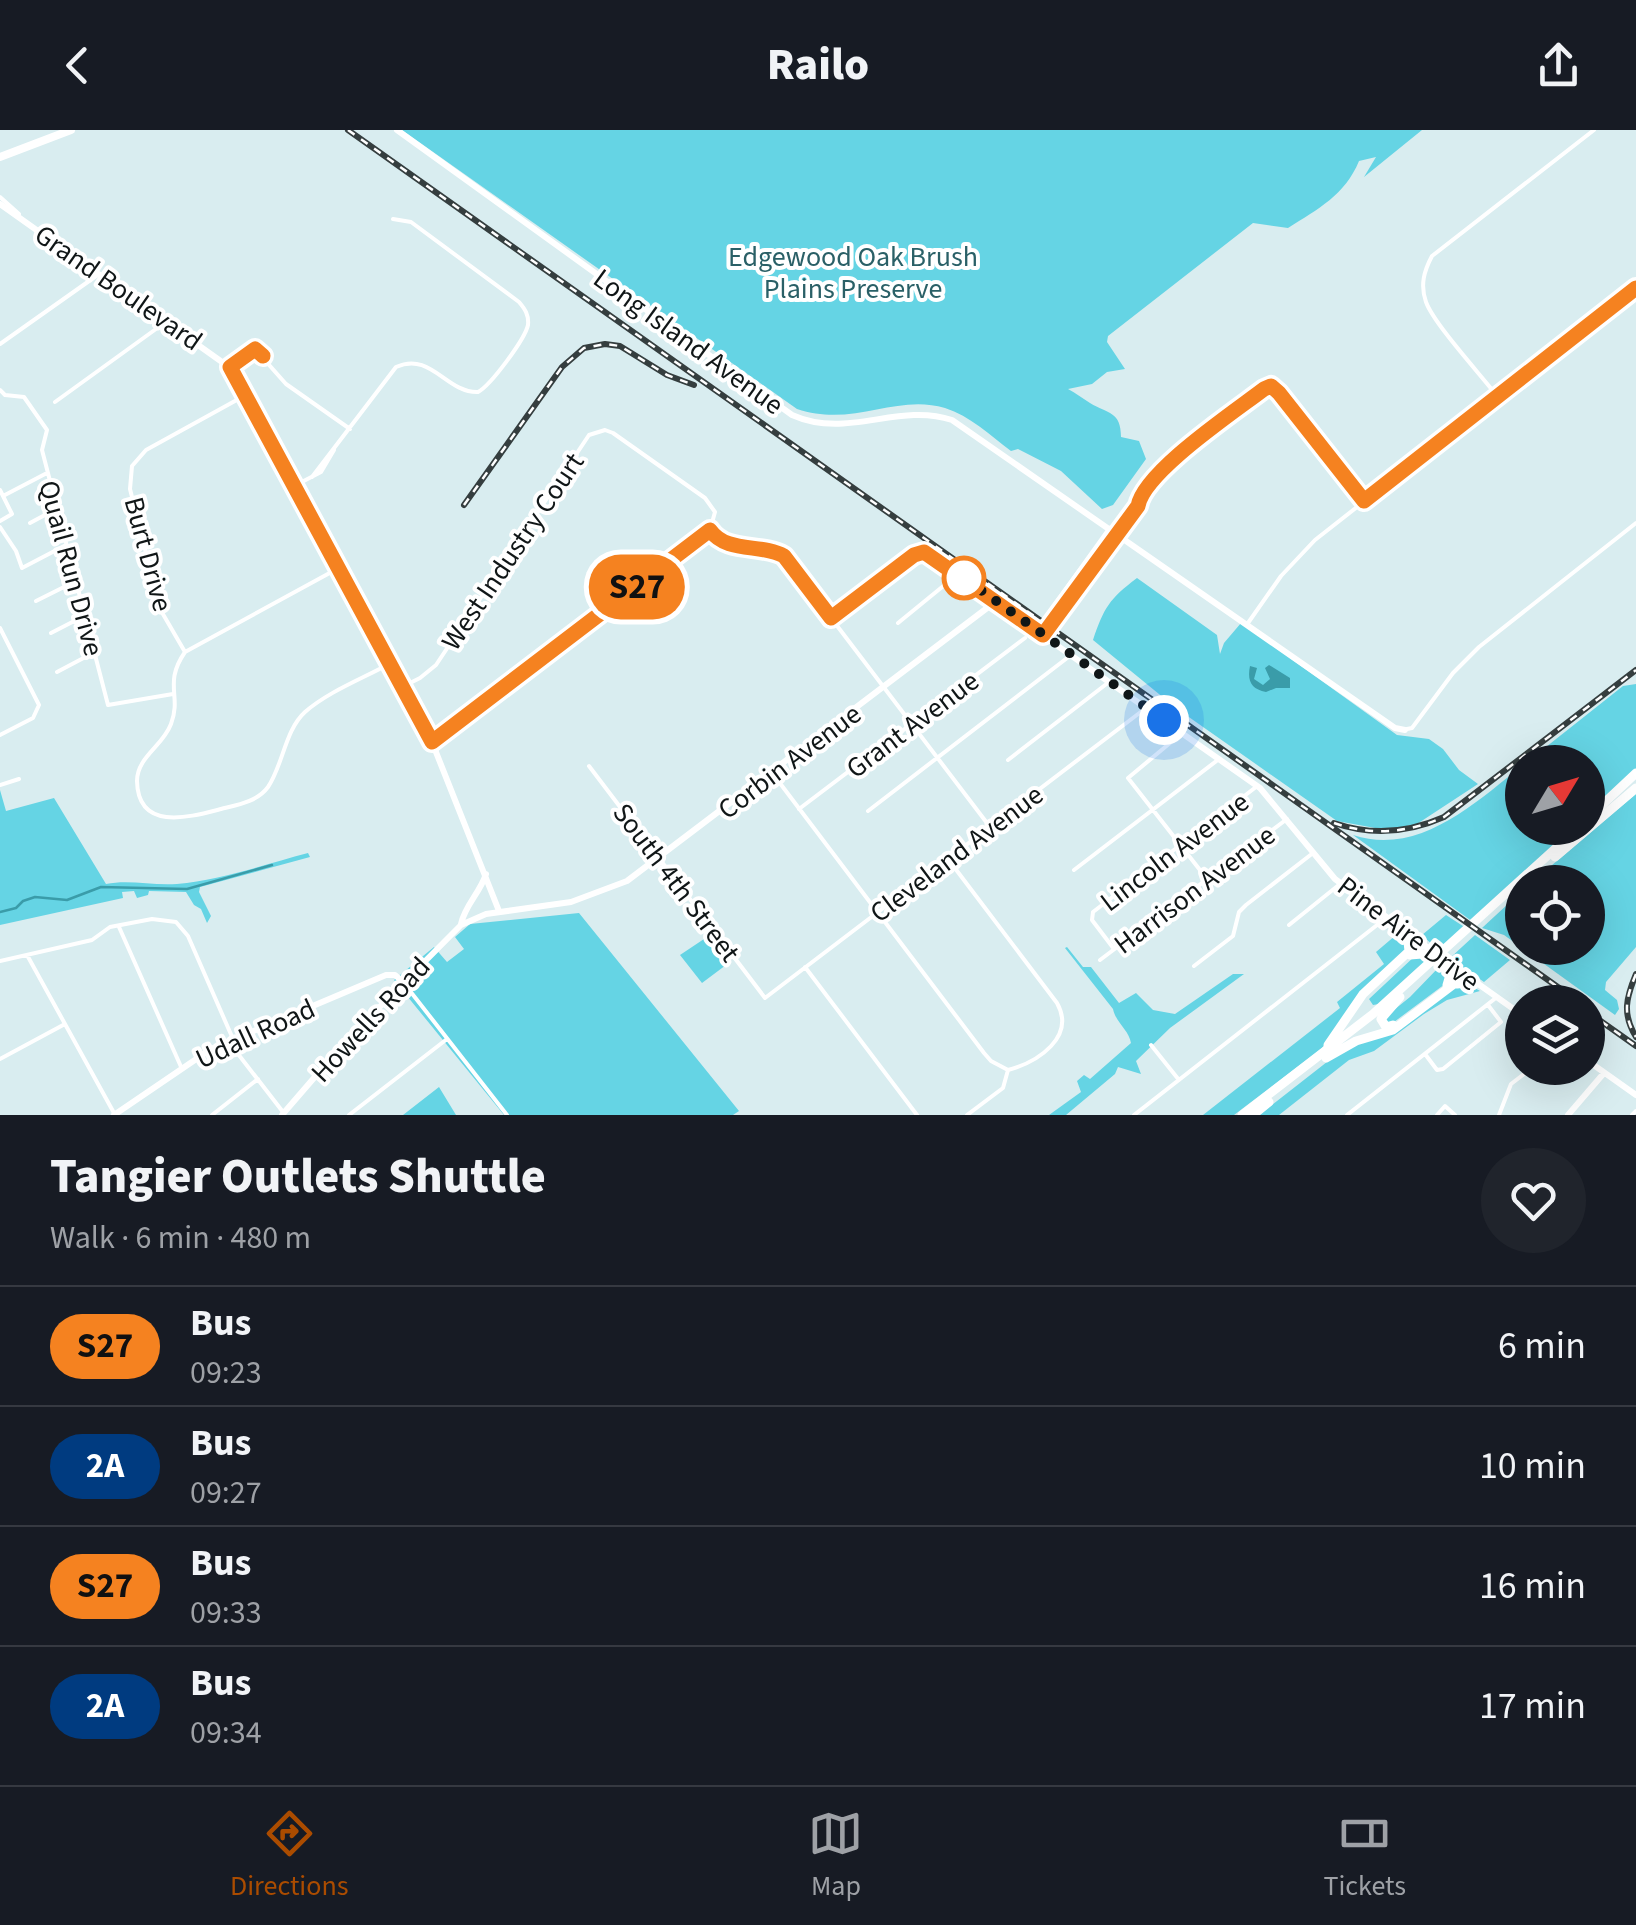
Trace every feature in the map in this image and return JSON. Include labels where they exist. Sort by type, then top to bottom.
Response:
[{"type":"highway","points":[[1605,802],[1636,773]]},
{"type":"highway","points":[[1548,865],[1636,788]]},
{"type":"highway","points":[[1253,1115],[1324,1060],[1432,966],[1560,845]]},
{"type":"highway","points":[[1479,924],[1505,902]]},
{"type":"highway","points":[[1406,933],[1410,953]]},
{"type":"highway","points":[[1400,994],[1377,1006],[1367,1000],[1370,992],[1420,943]]},
{"type":"highway","points":[[1288,1080],[1331,1042],[1363,994],[1410,953],[1444,955]]},
{"type":"highway","points":[[1444,955],[1450,973],[1446,988]]},
{"type":"highway","points":[[1324,1060],[1351,1043],[1392,1030],[1464,974]]},
{"type":"highway","points":[[1400,994],[1382,1016],[1384,1026],[1394,1025],[1446,988],[1459,982],[1476,982]]},
{"type":"highway","points":[[1242,1115],[1400,994]]},
{"type":"main road","points":[[0,157],[71,130]]},
{"type":"street","name":"Long Island Avenue","points":[[397,130],[792,415],[830,426],[920,413],[952,420],[1395,728],[1405,730]]},
{"type":"street","points":[[1497,396],[1431,311],[1423,287],[1426,266],[1432,256],[1594,130]]},
{"type":"street","name":"Grand Boulevard","points":[[0,200],[230,367],[432,742],[499,911]]},
{"type":"street","points":[[294,486],[321,472],[389,372],[403,363],[426,364],[466,392],[485,388],[526,331],[528,315],[519,302],[412,222],[393,220]]},
{"type":"street","points":[[0,344],[99,274]]},
{"type":"street","points":[[1246,625],[1302,552],[1636,288]]},
{"type":"street","points":[[54,402],[166,321]]},
{"type":"street","points":[[255,349],[286,384],[350,429]]},
{"type":"street","points":[[1040,633],[1152,479],[1271,386],[1364,501]]},
{"type":"street","name":"Quail Run Drive","points":[[0,390],[5,395],[24,397],[46,428],[48,435],[42,450],[47,473],[93,654],[111,707],[174,694]]},
{"type":"street","name":"Burt Drive","points":[[186,652],[160,609],[130,489],[132,466],[146,450],[245,396]]},
{"type":"street","name":"West Industry Court","points":[[404,686],[436,666],[589,436],[605,430],[613,432],[702,496],[715,512],[710,530]]},
{"type":"street","points":[[47,473],[2,493],[12,514],[0,524],[22,568],[66,546]]},
{"type":"street","points":[[30,523],[56,509]]},
{"type":"street","points":[[1405,730],[1412,728],[1453,672],[1478,647],[1636,523]]},
{"type":"street","points":[[432,742],[710,530],[722,544],[784,556],[990,827]]},
{"type":"street","name":"Pine Aire Drive","points":[[831,618],[914,555],[924,552],[1257,786],[1340,884],[1420,943],[1444,955],[1505,1003]]},
{"type":"street","points":[[339,568],[186,652],[173,672],[170,726],[138,772],[144,804],[158,816],[179,819],[246,802],[268,786],[303,714],[391,663]]},
{"type":"street","points":[[898,622],[958,574]]},
{"type":"street","points":[[36,601],[74,582]]},
{"type":"street","name":"Corbin Avenue","points":[[461,925],[499,911],[571,902],[626,881],[995,602]]},
{"type":"street","points":[[52,632],[84,616]]},
{"type":"street","points":[[0,628],[39,705],[33,718],[0,735]]},
{"type":"street","name":"Grant Avenue","points":[[799,809],[1025,638]]},
{"type":"street","points":[[57,672],[93,654]]},
{"type":"street","points":[[868,811],[1071,655]]},
{"type":"street","points":[[1008,760],[1109,682]]},
{"type":"street","name":"Cleveland Avenue","points":[[765,998],[1146,708]]},
{"type":"street","points":[[1182,733],[1128,778],[1207,879]]},
{"type":"street","points":[[1074,870],[1219,760]]},
{"type":"street","name":"South 4th Street","points":[[590,766],[765,998]]},
{"type":"street","points":[[772,773],[990,1061],[1008,1070],[1029,1063],[1054,1043],[1062,1031],[1063,1017],[1057,1003],[948,859]]},
{"type":"street","points":[[0,785],[19,779]]},
{"type":"street","name":"Lincoln Avenue","points":[[1114,949],[1091,916],[1257,786]]},
{"type":"street","name":"Harrison Avenue","points":[[1100,960],[1287,819]]},
{"type":"street","points":[[1194,966],[1234,936],[1239,912],[1246,905],[1313,853]]},
{"type":"street","points":[[461,925],[464,911],[480,890],[486,874]]},
{"type":"street","points":[[1289,924],[1340,884]]},
{"type":"street","points":[[1134,1115],[1386,918]]},
{"type":"street","points":[[0,961],[92,940],[118,925],[166,919],[182,926],[230,1040],[284,1114]]},
{"type":"street","points":[[118,925],[182,1068]]},
{"type":"street","name":"Howells Road","points":[[284,1114],[345,1042],[461,925]]},
{"type":"street","points":[[27,955],[114,1115]]},
{"type":"street","points":[[805,967],[917,1115]]},
{"type":"street","name":"Udall Road","points":[[114,1115],[230,1040],[386,975],[404,982]]},
{"type":"street","points":[[404,982],[507,1115]]},
{"type":"street","points":[[1347,1115],[1497,997]]},
{"type":"street","points":[[1425,1054],[1437,1070],[1443,1069],[1501,1022],[1488,1005]]},
{"type":"street","points":[[0,1059],[65,1024]]},
{"type":"street","points":[[350,1115],[447,1039]]},
{"type":"street","points":[[1151,1045],[1180,1080]]},
{"type":"street","points":[[967,1115],[1002,1088],[1008,1070]]},
{"type":"street","points":[[1605,1074],[1636,1095]]},
{"type":"street","points":[[212,1115],[258,1079]]},
{"type":"street","points":[[1499,1115],[1511,1085]]},
{"type":"street","points":[[1568,1115],[1594,1085]]},
{"type":"street","points":[[1438,1115],[1445,1106],[1455,1115]]},
{"type":"green space","name":"Edgewood Oak Brush Plains Preserve","points":[[402,130],[1422,130],[1364,177],[1376,157],[1359,161],[1338,192],[1288,228],[1253,223],[1108,336],[1107,342],[1125,369],[1107,372],[1092,384],[1068,389],[1112,414],[1119,422],[1121,437],[1139,441],[1146,459],[1113,505],[1102,509],[1061,471],[1018,449],[1011,451],[971,421],[945,408],[909,404],[837,415],[797,409]]},
{"type":"green space","points":[[1137,578],[1217,635],[1220,654],[1241,623],[1397,735],[1429,739],[1478,784],[1417,824],[1386,830],[1337,821],[1176,708],[1093,640],[1109,605]]},
{"type":"green space","points":[[1636,684],[1636,769],[1605,799],[1605,745],[1548,745],[1623,686]]},
{"type":"green space","points":[[1505,779],[1505,845],[1556,845],[1534,865],[1505,865],[1505,892],[1473,922],[1353,835],[1400,839],[1423,833],[1465,810]]},
{"type":"green space","points":[[0,790],[6,811],[54,798],[106,884],[194,882],[308,853],[310,857],[200,887],[211,916],[207,923],[186,892],[149,891],[137,898],[134,891],[122,892],[123,898],[0,925]]},
{"type":"green space","points":[[1636,794],[1636,947],[1606,982],[1605,990],[1605,985],[1573,985],[1546,965],[1605,965],[1605,865],[1552,865],[1576,845],[1605,845],[1605,820]]},
{"type":"green space","points":[[1505,907],[1505,936],[1482,928]]},
{"type":"green space","points":[[579,913],[739,1111],[733,1115],[504,1115],[394,980],[434,947],[447,962],[464,949],[455,937],[470,924]]},
{"type":"green space","points":[[1446,915],[1466,928],[1440,952],[1422,935]]},
{"type":"green space","points":[[1387,926],[1405,938],[1408,947],[1321,1049],[1234,1115],[1203,1115],[1340,1008],[1337,1002],[1384,964],[1376,952],[1396,935]]},
{"type":"green space","points":[[710,935],[730,962],[702,983],[680,955]]},
{"type":"green space","points":[[1475,935],[1505,956],[1505,964],[1484,982],[1450,958]]},
{"type":"green space","points":[[1067,947],[1083,967],[1091,967],[1119,1003],[1136,993],[1153,1010],[1175,1014],[1233,974],[1244,974],[1170,1028],[1136,1061],[1141,1074],[1118,1067],[1115,1074],[1066,1115],[1049,1115],[1081,1092],[1077,1081],[1084,1075],[1090,1079],[1131,1043],[1113,1009]]},
{"type":"green space","points":[[1416,955],[1430,958],[1442,965],[1448,972],[1445,984],[1390,1025],[1384,1018],[1440,966],[1431,960],[1379,1004],[1373,1005],[1369,999]]},
{"type":"green space","points":[[1470,985],[1480,991],[1447,1000],[1374,1051],[1349,1060],[1279,1115],[1259,1115],[1341,1051],[1371,1039],[1453,988]]},
{"type":"green space","points":[[1605,990],[1617,1000],[1619,1009],[1615,1015],[1605,1008]]},
{"type":"green space","points":[[439,1087],[456,1115],[403,1115]]},
{"type":"shaded area","points":[[1269,665],[1290,678],[1290,688],[1266,692],[1254,686],[1250,666],[1257,668],[1254,679],[1263,685],[1270,679],[1265,668]]},
{"type":"waterway","points":[[0,912],[35,897],[67,900],[101,887],[187,889],[272,865]]},
{"type":"railway","points":[[348,130],[1555,985]]},
{"type":"railway","points":[[464,505],[562,367],[584,348],[620,346],[667,375],[694,385]]},
{"type":"railway","points":[[1334,823],[1390,831],[1444,817],[1636,670]]},
{"type":"railway","points":[[1636,974],[1627,1006],[1636,1037]]},
{"type":"railway","points":[[1605,1024],[1636,1046]]},
{"type":"bus line","name":"S27","points":[[263,356],[255,349],[230,367],[432,742],[710,530],[722,544],[784,556],[831,618],[914,555],[924,552],[1043,635],[1138,506],[1152,479],[1264,389],[1271,386],[1279,393],[1364,501],[1636,288]]},
{"type":"route","points":[[964,578],[958,574],[1164,720]]}]
